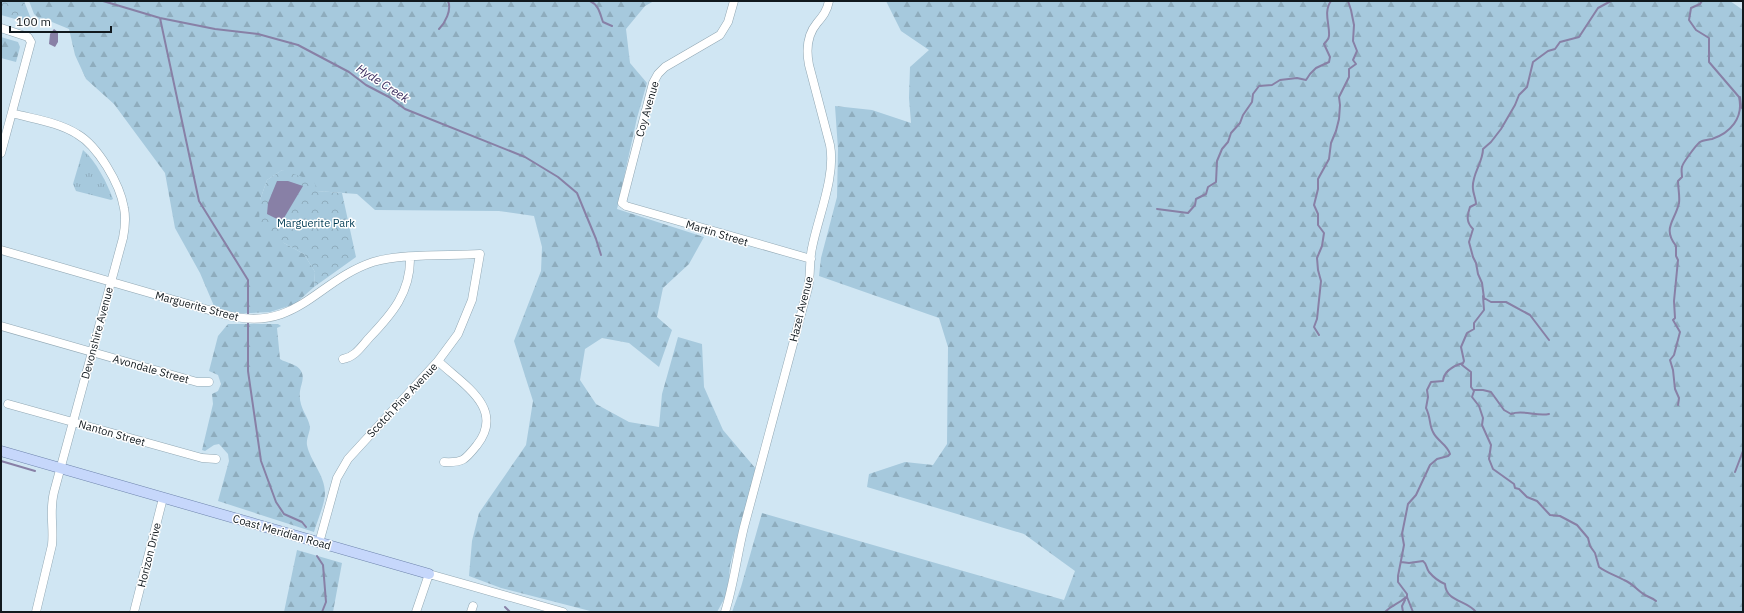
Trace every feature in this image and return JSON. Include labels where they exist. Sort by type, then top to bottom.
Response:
[{"type":"main road","name":"Coast Meridian Road","points":[[1,451],[429,574]]},
{"type":"street","name":"Coy Avenue","points":[[623,204],[622,201],[654,83],[658,74],[665,67],[720,35],[728,22],[734,1]]},
{"type":"street","name":"Hazel Avenue","points":[[725,612],[732,587],[741,538],[808,288],[813,242],[830,173],[831,154],[809,65],[808,46],[813,29],[828,5]]},
{"type":"street","points":[[1,28],[29,38],[30,46],[1,153]]},
{"type":"street","name":"Devonshire Avenue","points":[[12,113],[63,127],[73,132],[93,148],[121,194],[126,219],[123,238],[60,468],[51,507],[53,535],[52,550],[36,612]]},
{"type":"street","name":"Martin Street","points":[[623,204],[811,260]]},
{"type":"street","name":"Marguerite Street","points":[[1,250],[240,318],[267,318],[286,313],[299,307],[360,268],[380,260],[480,254]]},
{"type":"street","name":"Scotch Pine Avenue","points":[[319,543],[337,478],[348,459],[438,361],[454,340],[467,314],[474,290],[480,254]]},
{"type":"street","points":[[343,359],[355,354],[396,308],[406,287],[410,270],[410,257]]},
{"type":"street","name":"Avondale Street","points":[[1,326],[197,382],[209,382]]},
{"type":"street","points":[[438,361],[477,397],[484,407],[486,419],[484,435],[468,457],[460,462],[444,462]]},
{"type":"street","name":"Nanton Street","points":[[8,404],[202,458],[216,458]]},
{"type":"street","name":"Horizon Drive","points":[[134,612],[163,498]]},
{"type":"street","points":[[416,612],[429,574]]},
{"type":"street","name":"Coast Meridian Road","points":[[429,574],[563,612]]},
{"type":"green space","points":[[1,1],[24,1],[33,24],[1,15]]},
{"type":"green space","points":[[29,1],[654,1],[645,6],[626,29],[630,63],[647,83],[637,118],[617,209],[704,237],[689,264],[663,288],[657,317],[672,330],[659,367],[629,343],[602,338],[585,349],[580,380],[596,404],[629,422],[659,427],[662,394],[678,337],[702,344],[704,387],[723,430],[756,469],[730,565],[728,592],[717,612],[594,612],[501,588],[469,576],[472,541],[479,513],[526,445],[533,401],[514,341],[541,271],[542,247],[534,216],[499,211],[375,210],[357,194],[317,191],[282,170],[267,180],[260,200],[284,243],[304,254],[315,272],[314,287],[295,304],[270,312],[230,314],[214,306],[200,273],[175,228],[165,173],[114,104],[86,79],[75,55],[69,29],[52,22],[47,25],[34,14]]},
{"type":"green space","points":[[886,1],[1730,1],[1743,10],[1743,612],[732,612],[741,587],[762,513],[1064,600],[1075,571],[1024,534],[867,487],[869,474],[905,462],[933,465],[947,444],[948,347],[939,318],[819,276],[821,258],[837,197],[838,149],[835,106],[872,110],[911,123],[909,98],[910,67],[929,50],[901,31]]},
{"type":"green space","points":[[1,37],[18,42],[20,47],[16,62],[1,58]]},
{"type":"green space","points":[[83,150],[101,173],[113,199],[111,200],[76,191],[73,184]]},
{"type":"green space","name":"Marguerite Park","points":[[282,170],[314,181],[317,191],[342,193],[356,257],[314,287],[315,272],[304,254],[284,243],[259,224],[260,200],[267,180]]},
{"type":"green space","points":[[228,324],[278,324],[281,326],[277,328],[280,359],[295,365],[302,374],[303,379],[300,391],[300,402],[310,427],[307,445],[311,457],[323,480],[325,493],[314,532],[218,501],[229,461],[228,454],[219,444],[214,445],[205,451],[202,450],[213,404],[212,394],[218,391],[221,384],[218,375],[209,371],[218,336]]},
{"type":"green space","points":[[297,550],[342,563],[333,612],[284,612]]},
{"type":"shaded area","points":[[54,29],[58,32],[58,42],[55,47],[49,44],[50,34]]},
{"type":"shaded area","points":[[277,181],[288,181],[303,186],[284,218],[279,220],[267,214],[268,203]]},
{"type":"waterway","name":"Hyde Creek","points":[[103,1],[160,18],[215,29],[258,34],[298,45],[349,72],[366,85],[389,97],[405,109],[525,157],[558,177],[577,193],[601,255]]},
{"type":"waterway","points":[[439,29],[447,16],[449,8],[448,1]]},
{"type":"waterway","points":[[590,1],[597,7],[603,22],[612,26]]},
{"type":"waterway","points":[[1157,209],[1188,213],[1195,205],[1196,199],[1206,194],[1208,187],[1216,182],[1217,161],[1222,149],[1228,142],[1231,133],[1240,123],[1243,115],[1252,102],[1253,94],[1259,86],[1272,85],[1280,80],[1297,78],[1306,80],[1316,68],[1329,62],[1330,57],[1324,44],[1329,37],[1327,10],[1331,1]]},
{"type":"waterway","points":[[1319,335],[1314,327],[1317,319],[1321,281],[1317,258],[1322,246],[1324,233],[1318,225],[1318,214],[1314,205],[1318,189],[1318,179],[1329,159],[1331,143],[1339,119],[1339,97],[1349,77],[1349,69],[1356,64],[1353,60],[1357,51],[1353,41],[1354,25],[1348,1]]},
{"type":"waterway","points":[[1549,340],[1530,315],[1506,302],[1491,302],[1484,298],[1482,283],[1469,242],[1473,229],[1468,221],[1468,213],[1470,207],[1476,204],[1473,184],[1483,149],[1491,142],[1501,129],[1519,95],[1527,87],[1533,62],[1548,51],[1555,49],[1560,42],[1579,37],[1598,8],[1611,1]]},
{"type":"waterway","points":[[1678,405],[1679,398],[1675,389],[1673,370],[1670,360],[1674,355],[1680,332],[1673,320],[1675,318],[1674,301],[1678,260],[1676,256],[1676,246],[1670,234],[1671,224],[1679,203],[1678,181],[1682,177],[1683,165],[1698,144],[1701,141],[1719,136],[1730,129],[1737,118],[1740,105],[1739,97],[1709,62],[1709,38],[1696,30],[1689,20],[1691,8],[1700,4],[1702,1]]},
{"type":"waterway","points":[[160,18],[199,201],[248,280],[248,315]]},
{"type":"waterway","points":[[1740,97],[1741,107],[1743,109]]},
{"type":"waterway","points":[[1483,296],[1484,310],[1474,323],[1474,329],[1467,333],[1461,347],[1464,361],[1462,365],[1471,372],[1471,387],[1474,391],[1472,397],[1479,406],[1483,418],[1482,425],[1491,445],[1489,459],[1493,469],[1514,484],[1515,488],[1519,489],[1527,497],[1537,501],[1550,515],[1560,516],[1577,525],[1588,538],[1590,546],[1595,553],[1599,567],[1629,583],[1656,601]]},
{"type":"waterway","points":[[248,321],[248,371],[261,461],[276,502],[284,514],[302,522],[306,527]]},
{"type":"waterway","points":[[1413,612],[1407,594],[1398,582],[1404,545],[1402,534],[1408,504],[1416,495],[1430,465],[1437,459],[1450,454],[1447,448],[1437,438],[1432,429],[1426,408],[1428,397],[1427,390],[1431,382],[1443,381],[1445,374],[1450,369],[1463,363]]},
{"type":"waterway","points":[[1474,390],[1491,392],[1504,410],[1511,414],[1520,412],[1539,415],[1549,414]]},
{"type":"waterway","points":[[1735,472],[1743,451]]},
{"type":"waterway","points":[[1,461],[35,471]]},
{"type":"waterway","points":[[317,556],[323,565],[326,602],[322,612]]},
{"type":"waterway","points":[[1401,562],[1409,563],[1423,561],[1428,571],[1436,579],[1445,584],[1446,590],[1453,598],[1468,605],[1476,612]]},
{"type":"waterway","points":[[1385,612],[1406,597]]},
{"type":"waterway","points":[[1403,612],[1402,606],[1405,600]]},
{"type":"waterway","points":[[505,607],[510,612]]}]
